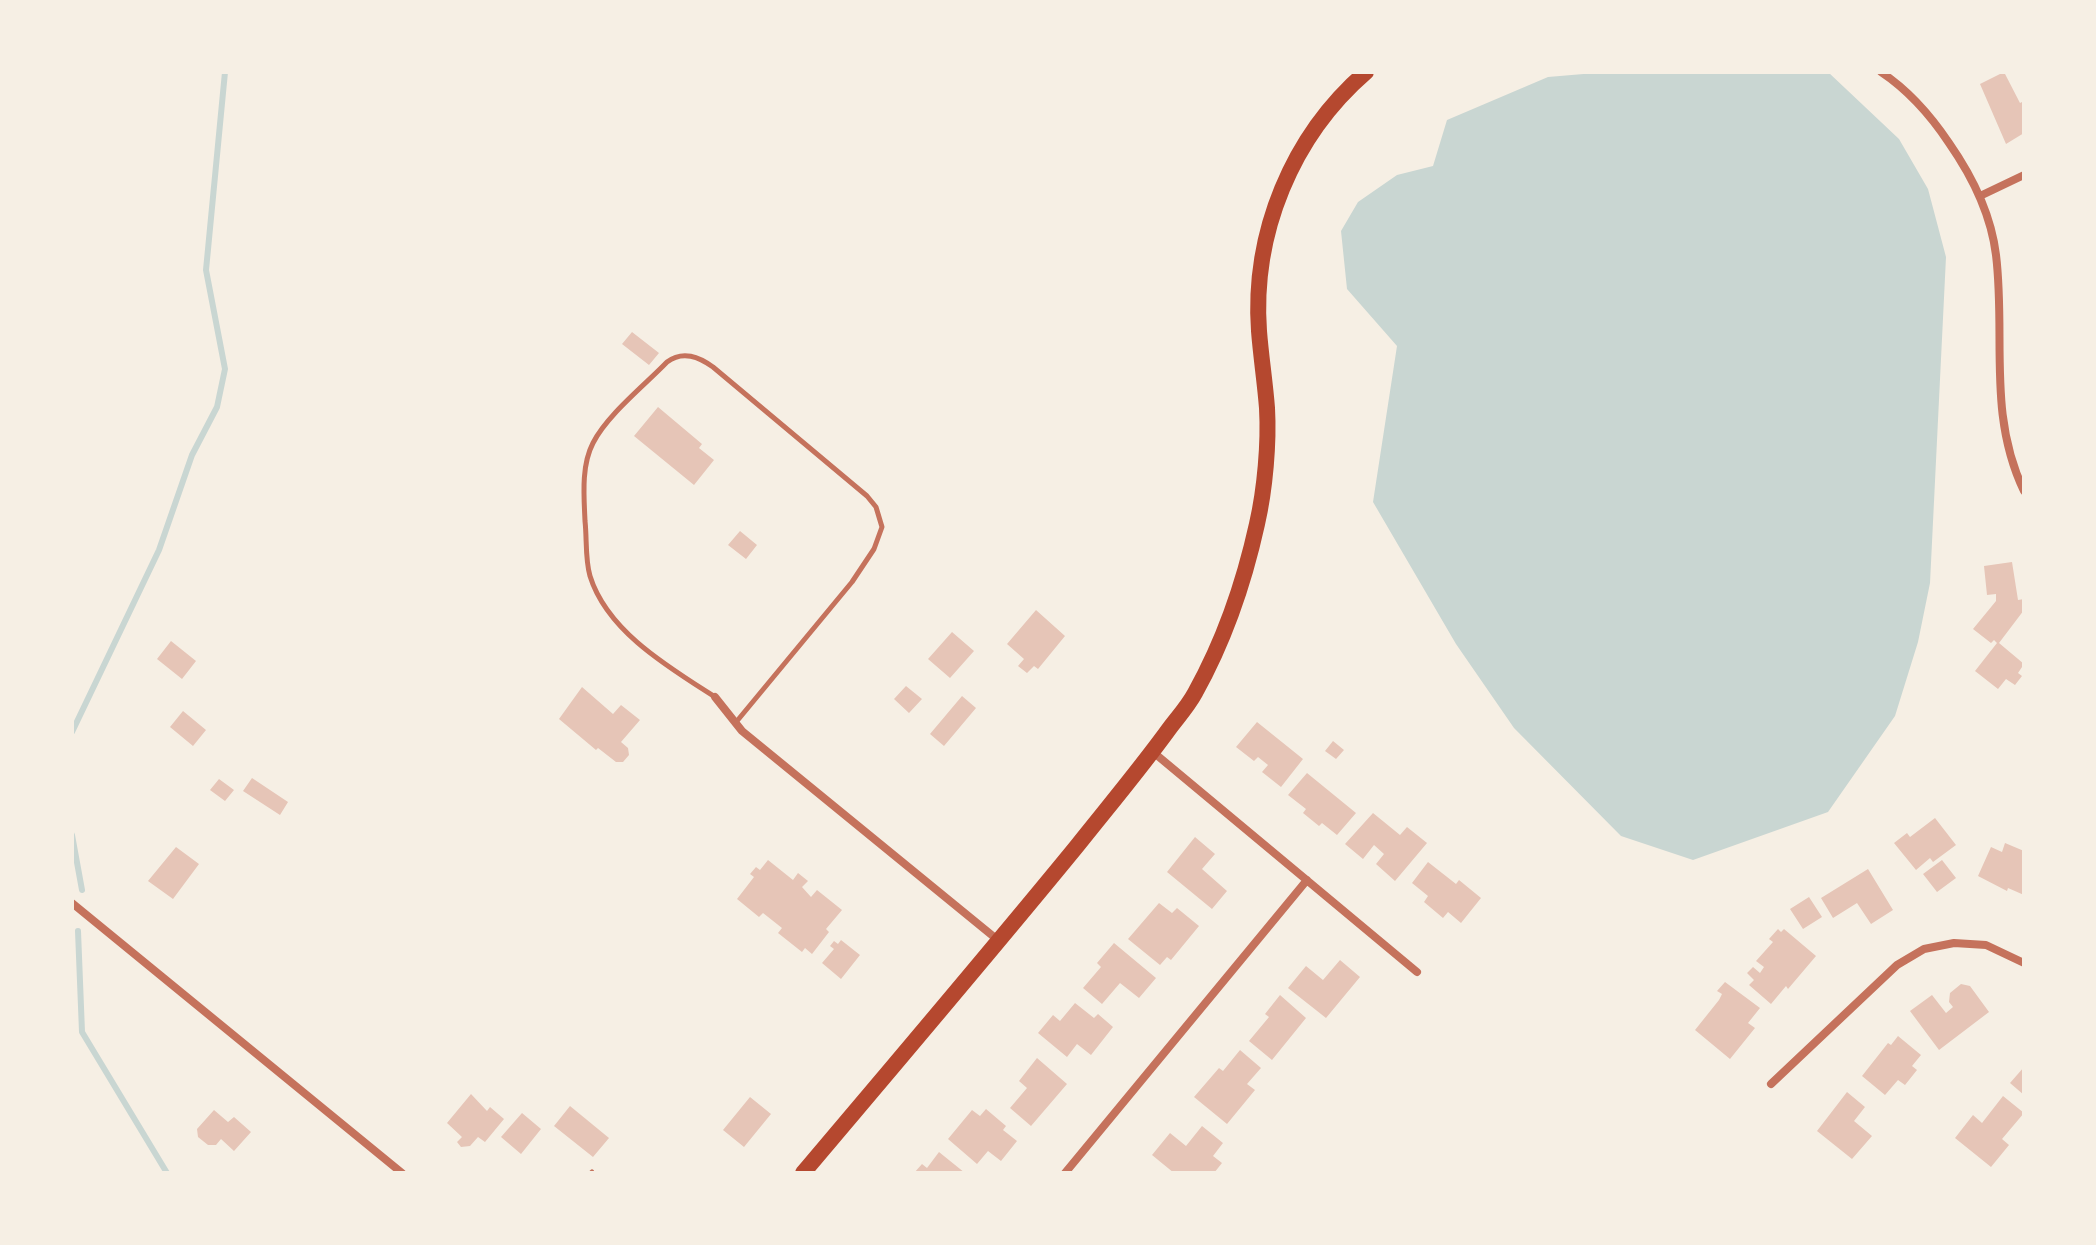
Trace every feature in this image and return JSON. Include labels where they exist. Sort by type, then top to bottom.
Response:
[{"type":"main road","points":[[803,1173],[999,941],[1153,752],[1194,696],[1218,649],[1245,576],[1262,502],[1267,412],[1258,328],[1259,278],[1265,235],[1285,180],[1317,123],[1345,90],[1366,72]]},
{"type":"street","points":[[1881,72],[1931,117],[1965,166],[1980,196],[1996,253],[2006,446],[2024,491]]},
{"type":"street","points":[[1980,196],[2024,175]]},
{"type":"street","points":[[715,697],[742,731],[999,941]]},
{"type":"street","points":[[1153,752],[1417,972]]},
{"type":"street","points":[[1065,1173],[1307,880]]},
{"type":"street","points":[[72,903],[402,1173]]},
{"type":"street","points":[[1771,1084],[1897,965],[1924,949],[1954,943],[1986,945],[2024,963]]},
{"type":"lane","points":[[715,697],[678,674],[621,627],[606,612],[589,572],[584,481],[592,444],[667,362],[684,355],[700,358],[713,367],[867,496],[876,507],[882,527],[874,549],[859,573],[737,721]]},
{"type":"shaded area","points":[[1607,72],[1828,72],[1899,139],[1928,189],[1946,257],[1930,583],[1918,642],[1895,716],[1828,812],[1693,860],[1621,836],[1514,728],[1456,644],[1373,502],[1397,346],[1347,289],[1341,231],[1358,202],[1397,175],[1433,166],[1447,120],[1548,77]]},
{"type":"building","points":[[2004,72],[2020,103],[2024,101],[2024,133],[2006,144],[1980,84]]},
{"type":"building","points":[[632,332],[659,353],[649,365],[622,344]]},
{"type":"building","points":[[658,407],[702,444],[699,448],[714,460],[694,485],[634,436]]},
{"type":"building","points":[[740,531],[757,545],[746,559],[728,545]]},
{"type":"building","points":[[2012,562],[2018,600],[2024,599],[2024,610],[1999,643],[2024,664],[2018,673],[2022,676],[2015,685],[2006,679],[1998,689],[1975,671],[1997,643],[1994,640],[1991,643],[1973,629],[1996,601],[1996,594],[1987,595],[1984,566]]},
{"type":"building","points":[[1036,610],[1065,636],[1038,669],[1034,666],[1027,673],[1018,666],[1024,659],[1007,644]]},
{"type":"building","points":[[952,632],[974,651],[950,678],[928,659]]},
{"type":"building","points":[[171,641],[196,661],[182,679],[157,659]]},
{"type":"building","points":[[906,686],[922,699],[909,713],[894,699]]},
{"type":"building","points":[[582,687],[613,714],[621,705],[640,720],[621,742],[628,748],[629,755],[623,762],[616,762],[598,748],[596,750],[559,719]]},
{"type":"building","points":[[962,696],[976,708],[944,746],[930,734]]},
{"type":"building","points":[[183,711],[206,730],[193,746],[170,727]]},
{"type":"building","points":[[1257,722],[1303,759],[1281,787],[1262,772],[1268,765],[1258,757],[1254,761],[1236,747]]},
{"type":"building","points":[[1333,741],[1344,750],[1336,759],[1325,751]]},
{"type":"building","points":[[1307,773],[1356,813],[1337,835],[1303,813],[1306,809],[1288,795]]},
{"type":"building","points":[[252,778],[288,802],[280,815],[243,791]]},
{"type":"building","points":[[219,779],[234,790],[225,801],[210,790]]},
{"type":"building","points":[[1373,813],[1400,835],[1407,827],[1427,843],[1395,881],[1376,864],[1384,854],[1374,845],[1363,859],[1345,844]]},
{"type":"building","points":[[1935,818],[1956,845],[1933,862],[1930,858],[1916,870],[1894,843],[1907,833],[1910,837]]},
{"type":"building","points":[[1195,837],[1215,854],[1202,869],[1227,891],[1212,909],[1167,872]]},
{"type":"building","points":[[2005,843],[2024,851],[2024,895],[2008,888],[2007,891],[1978,876],[1991,847],[2002,852]]},
{"type":"building","points":[[176,847],[199,864],[173,899],[148,881]]},
{"type":"building","points":[[768,860],[793,880],[798,873],[808,881],[802,887],[811,897],[817,890],[842,910],[826,929],[829,932],[812,954],[805,948],[802,952],[778,933],[782,928],[763,913],[759,917],[737,899],[754,877],[750,874],[756,867],[760,870]]},
{"type":"building","points":[[1942,860],[1956,878],[1937,892],[1923,874]]},
{"type":"building","points":[[1428,862],[1456,884],[1459,880],[1481,898],[1461,923],[1448,912],[1443,918],[1424,902],[1428,896],[1412,883]]},
{"type":"building","points":[[1868,869],[1893,910],[1871,924],[1857,903],[1833,918],[1821,898]]},
{"type":"building","points":[[1809,897],[1822,917],[1803,929],[1790,909]]},
{"type":"building","points":[[1159,903],[1172,913],[1177,908],[1199,926],[1171,960],[1167,957],[1160,965],[1128,939]]},
{"type":"building","points":[[1778,929],[1781,932],[1784,929],[1816,956],[1771,1004],[1749,985],[1754,980],[1747,973],[1753,967],[1760,973],[1764,967],[1756,961],[1773,942],[1769,939]]},
{"type":"building","points":[[841,940],[860,955],[841,979],[822,963],[834,949],[830,946],[834,941],[838,944]]},
{"type":"building","points":[[1114,943],[1156,978],[1139,998],[1120,983],[1102,1004],[1083,988],[1101,967],[1097,963]]},
{"type":"building","points":[[1340,960],[1360,977],[1326,1018],[1288,988],[1306,966],[1323,980]]},
{"type":"building","points":[[1725,982],[1760,1008],[1748,1023],[1755,1028],[1730,1059],[1695,1030],[1719,1000],[1722,994],[1717,991]]},
{"type":"building","points":[[1961,984],[1970,986],[1989,1012],[1939,1050],[1910,1011],[1932,995],[1946,1013],[1953,1007],[1949,1002],[1950,993]]},
{"type":"building","points":[[1280,995],[1306,1018],[1272,1060],[1249,1041],[1269,1017],[1265,1014]]},
{"type":"building","points":[[1075,1003],[1094,1018],[1098,1014],[1113,1027],[1091,1055],[1077,1044],[1067,1057],[1038,1033],[1053,1015],[1060,1021]]},
{"type":"building","points":[[1898,1036],[1921,1055],[1912,1066],[1917,1070],[1905,1085],[1898,1080],[1885,1095],[1862,1076],[1888,1043],[1891,1045]]},
{"type":"building","points":[[1240,1050],[1261,1068],[1247,1084],[1255,1090],[1227,1124],[1194,1097],[1219,1068],[1223,1071]]},
{"type":"building","points":[[1037,1058],[1067,1084],[1031,1126],[1010,1108],[1027,1088],[1019,1081]]},
{"type":"building","points":[[2024,1067],[2024,1095],[2010,1083]]},
{"type":"building","points":[[1847,1092],[1865,1107],[1854,1121],[1872,1136],[1852,1159],[1817,1131]]},
{"type":"building","points":[[471,1094],[487,1111],[490,1107],[504,1119],[485,1142],[478,1137],[470,1146],[461,1147],[457,1142],[462,1137],[447,1123]]},
{"type":"building","points":[[2003,1096],[2024,1113],[2002,1139],[2009,1145],[1991,1167],[1955,1138],[1973,1115],[1982,1123]]},
{"type":"building","points":[[750,1097],[771,1114],[744,1147],[723,1130]]},
{"type":"building","points":[[570,1106],[609,1138],[593,1157],[554,1126]]},
{"type":"building","points":[[986,1109],[1006,1126],[1003,1130],[1017,1141],[1001,1161],[988,1151],[977,1164],[948,1139],[972,1110],[980,1116]]},
{"type":"building","points":[[214,1110],[228,1122],[234,1117],[251,1132],[234,1151],[221,1139],[216,1145],[208,1145],[198,1137],[197,1129]]},
{"type":"building","points":[[522,1113],[541,1129],[521,1154],[501,1137]]},
{"type":"building","points":[[1202,1126],[1223,1143],[1213,1156],[1222,1163],[1214,1173],[1174,1173],[1152,1155],[1170,1133],[1186,1146]]},
{"type":"building","points":[[939,1152],[965,1173],[914,1173],[922,1164],[927,1168]]},
{"type":"waterway","points":[[72,732],[159,550],[192,455],[217,407],[225,369],[206,270],[225,72]]},
{"type":"waterway","points":[[72,835],[82,890]]},
{"type":"waterway","points":[[78,931],[82,1032],[167,1173]]}]
